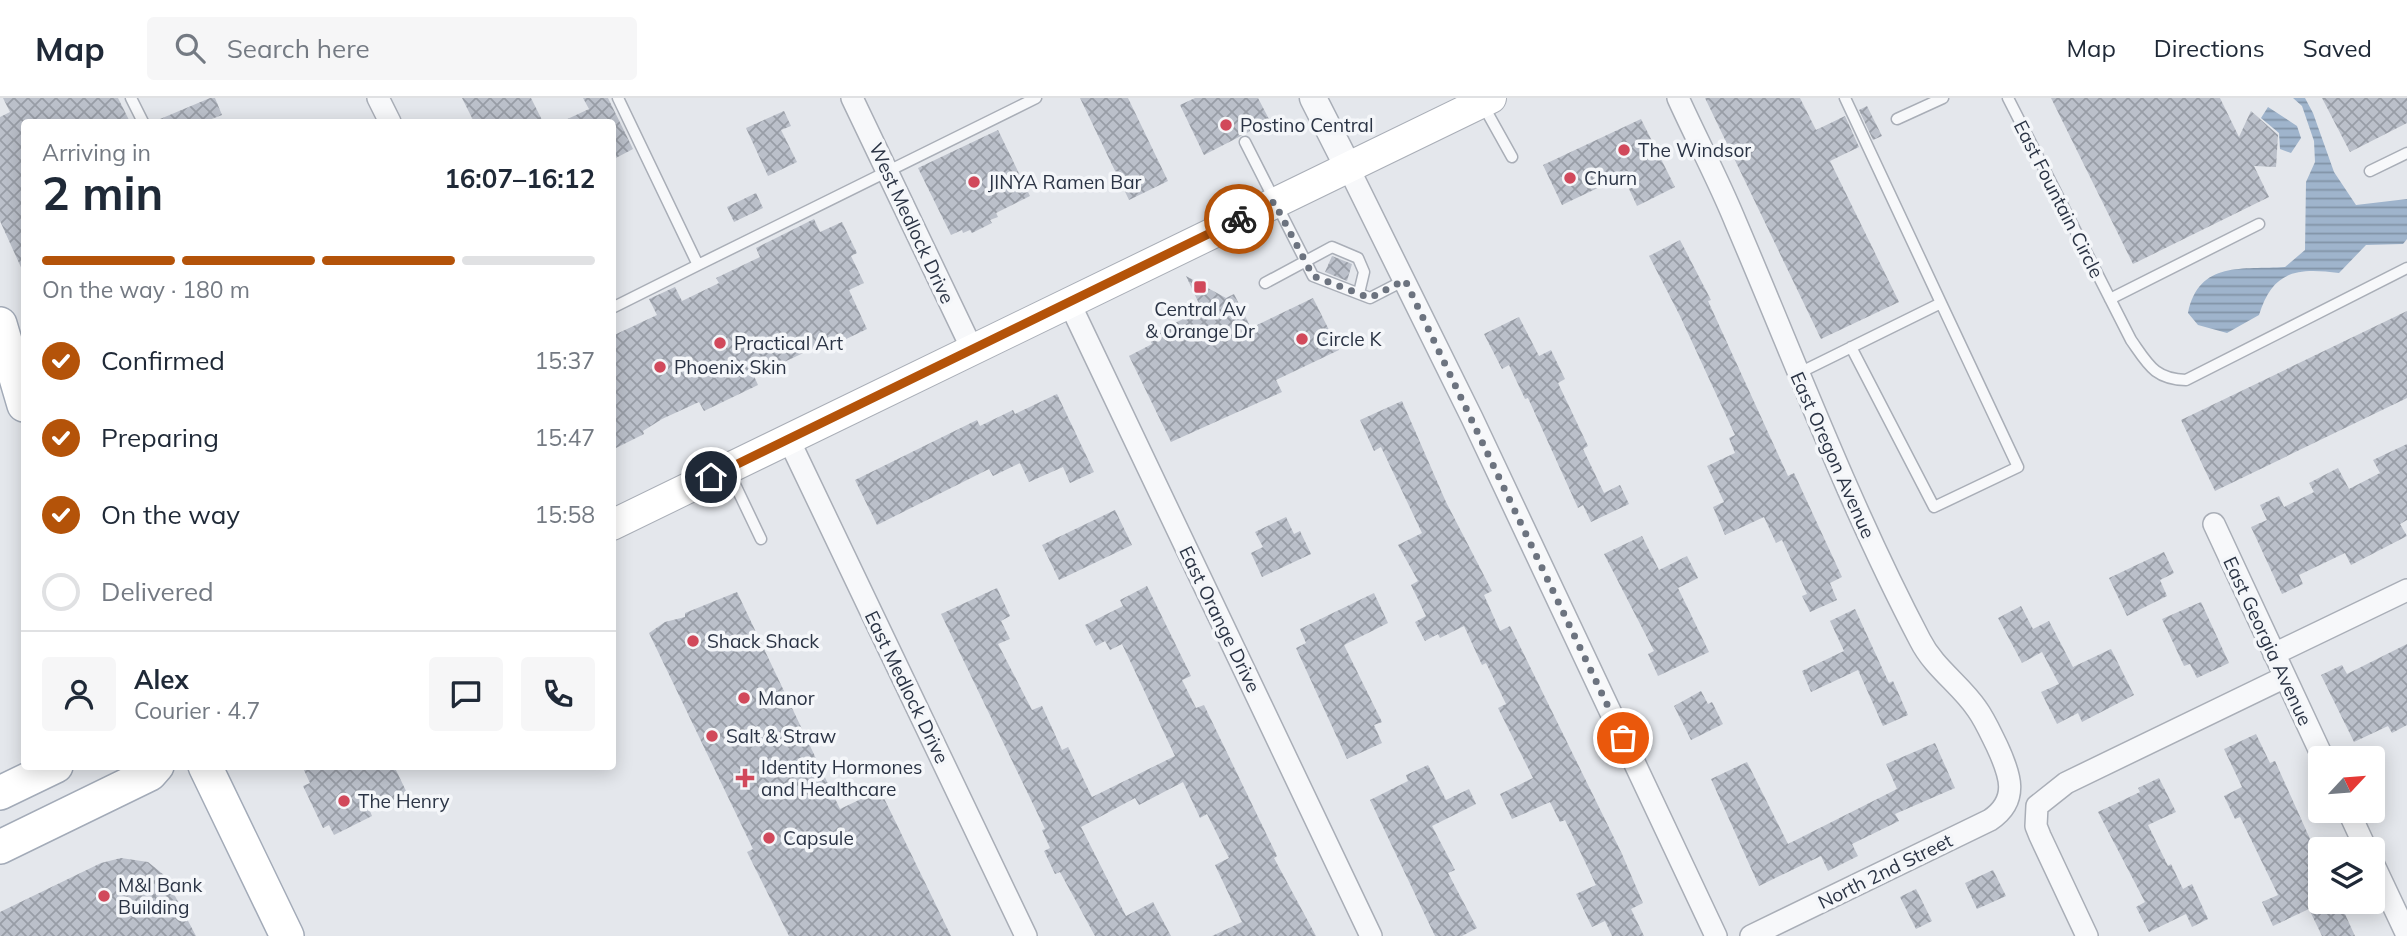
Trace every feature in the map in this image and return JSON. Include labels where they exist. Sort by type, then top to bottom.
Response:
[{"type":"main road","points":[[616,523],[1486,100]]},
{"type":"main road","points":[[0,324],[21,396]]},
{"type":"main road","points":[[0,372],[21,402]]},
{"type":"main road","points":[[0,793],[48,770]]},
{"type":"main road","points":[[0,847],[153,770]]},
{"type":"main road","points":[[207,770],[287,936]]},
{"type":"street","points":[[378,98],[388,119]]},
{"type":"street","name":"West Medlock Drive","points":[[852,98],[972,349]]},
{"type":"street","points":[[1312,98],[1472,418],[1716,936]]},
{"type":"street","name":"East Oregon Avenue","points":[[1678,98],[1735,221],[1797,374],[1859,515],[1926,652],[1978,709],[2011,779],[2010,796]]},
{"type":"street","name":"East Orange Drive","points":[[1069,302],[1371,936]]},
{"type":"street","name":"East Medlock Drive","points":[[788,438],[1026,936]]},
{"type":"street","name":"East Georgia Avenue","points":[[2214,524],[2317,746]]},
{"type":"street","points":[[2274,654],[2407,590]]},
{"type":"street","points":[[2087,936],[2040,836],[2036,825],[2037,806],[2066,783],[2285,677]]},
{"type":"street","name":"North 2nd Street","points":[[1751,936],[1990,820],[1998,815],[2010,796]]},
{"type":"street","points":[[2385,888],[2407,935]]},
{"type":"lane","points":[[131,98],[142,119]]},
{"type":"lane","points":[[618,98],[698,265]]},
{"type":"lane","points":[[616,306],[1036,98]]},
{"type":"lane","points":[[1845,98],[2018,467],[1934,507],[1851,347]]},
{"type":"lane","points":[[1897,119],[1943,98]]},
{"type":"lane","name":"East Fountain Circle","points":[[2008,98],[2131,340],[2150,366],[2165,379],[2186,380],[2407,268]]},
{"type":"lane","points":[[1486,100],[1512,157]]},
{"type":"lane","points":[[1245,142],[1313,276],[1370,298],[1405,280]]},
{"type":"lane","points":[[2370,171],[2407,153]]},
{"type":"lane","points":[[2110,299],[2259,224]]},
{"type":"lane","points":[[1265,283],[1332,247],[1358,258],[1364,272],[1359,293]]},
{"type":"lane","points":[[1797,374],[1941,303]]},
{"type":"lane","points":[[727,469],[761,539]]},
{"type":"water","points":[[2293,98],[2305,98],[2334,172],[2356,205],[2407,199],[2407,239],[2403,244],[2366,245],[2339,273],[2311,271],[2288,275],[2272,289],[2259,315],[2227,333],[2198,325],[2188,313],[2194,296],[2212,276],[2239,269],[2285,267],[2305,250],[2306,182],[2315,162],[2314,141],[2302,106]]},
{"type":"water","points":[[2268,107],[2297,126],[2301,138],[2291,153],[2280,149],[2279,133],[2261,118]]},
{"type":"building","points":[[3,98],[118,98],[128,119],[21,119],[21,267],[0,221],[0,117],[10,112]]},
{"type":"building","points":[[210,98],[215,98],[222,115],[212,119],[160,119]]},
{"type":"building","points":[[462,98],[531,98],[542,119],[472,119]]},
{"type":"building","points":[[583,98],[608,98],[633,149],[616,158],[616,119],[567,119],[589,109]]},
{"type":"building","points":[[1080,98],[1128,98],[1168,181],[1129,200]]},
{"type":"building","name":"Postino Central","points":[[1195,98],[1258,98],[1270,121],[1204,155],[1180,105]]},
{"type":"building","points":[[1705,98],[1800,98],[1816,130],[1845,116],[1859,147],[1830,161],[1899,302],[1821,339]]},
{"type":"building","points":[[2051,98],[2220,98],[2239,137],[2251,111],[2278,135],[2276,167],[2254,166],[2269,197],[2133,264]]},
{"type":"building","points":[[2322,98],[2407,98],[2407,123],[2350,152]]},
{"type":"building","points":[[1867,106],[1882,136],[1873,140],[1859,110]]},
{"type":"building","points":[[784,111],[791,126],[781,130],[797,162],[768,176],[746,128]]},
{"type":"building","points":[[1641,119],[1675,187],[1637,206],[1623,176],[1562,205],[1543,165]]},
{"type":"building","name":"JINYA Ramen Bar","points":[[998,130],[1030,196],[996,213],[998,217],[990,220],[992,223],[972,233],[970,230],[963,233],[962,230],[951,235],[918,168]]},
{"type":"building","points":[[756,193],[763,208],[734,222],[727,207]]},
{"type":"building","points":[[814,219],[820,232],[842,222],[857,253],[851,256],[864,283],[849,290],[867,329],[842,341],[840,336],[754,376],[758,385],[704,411],[699,402],[662,419],[643,431],[644,434],[616,448],[616,334],[657,315],[649,299],[675,287],[682,301],[719,283],[716,278],[760,257],[756,248]]},
{"type":"building","points":[[1680,240],[1711,300],[1708,301],[1788,476],[1794,473],[1842,577],[1830,583],[1837,600],[1810,612],[1802,596],[1807,594],[1782,540],[1776,543],[1764,517],[1725,535],[1713,507],[1724,502],[1707,466],[1735,453],[1729,438],[1735,435],[1649,256]]},
{"type":"building","points":[[1332,256],[1352,264],[1347,281],[1325,272]]},
{"type":"building","points":[[1186,276],[1226,298],[1234,294],[1251,328],[1313,298],[1339,350],[1276,380],[1282,392],[1171,442],[1129,356],[1152,344],[1148,336],[1202,310]]},
{"type":"building","points":[[2407,311],[2407,398],[2215,491],[2181,420]]},
{"type":"building","points":[[1519,317],[1539,356],[1551,350],[1565,379],[1558,383],[1588,446],[1583,449],[1604,493],[1620,485],[1629,504],[1591,522],[1583,505],[1578,508],[1528,398],[1525,399],[1509,365],[1502,369],[1484,334]]},
{"type":"building","points":[[1057,394],[1094,472],[1070,483],[1063,467],[1029,482],[1020,463],[993,476],[989,469],[877,525],[855,480],[977,420],[980,426],[1013,410],[1015,414]]},
{"type":"building","points":[[1402,401],[1446,502],[1492,591],[1484,595],[1500,631],[1510,626],[1622,854],[1643,903],[1631,909],[1644,936],[1612,936],[1605,921],[1592,927],[1576,894],[1596,885],[1565,820],[1560,822],[1550,802],[1512,819],[1500,794],[1533,778],[1498,708],[1506,704],[1486,663],[1482,665],[1464,626],[1440,638],[1438,634],[1425,641],[1415,622],[1426,616],[1411,585],[1418,581],[1398,545],[1422,533],[1381,447],[1374,451],[1360,420]]},
{"type":"building","points":[[2407,444],[2407,520],[2400,524],[2407,536],[2351,565],[2345,553],[2299,575],[2303,584],[2282,594],[2251,527],[2267,520],[2260,505],[2279,496],[2284,507],[2314,492],[2309,483],[2338,468],[2349,489],[2380,473],[2373,460]]},
{"type":"building","points":[[1115,510],[1132,545],[1059,580],[1042,545]]},
{"type":"building","points":[[1286,517],[1294,534],[1300,531],[1311,554],[1262,577],[1251,553],[1263,547],[1255,532]]},
{"type":"building","points":[[1642,536],[1659,570],[1687,556],[1698,578],[1678,588],[1709,652],[1658,676],[1648,654],[1654,651],[1604,554]]},
{"type":"building","points":[[2164,552],[2174,573],[2160,580],[2167,596],[2127,616],[2109,578]]},
{"type":"building","points":[[1147,586],[1191,676],[1182,680],[1196,708],[1204,705],[1277,856],[1274,858],[1316,936],[1212,936],[1242,922],[1215,865],[1229,858],[1207,814],[1200,818],[1183,782],[1139,805],[1135,798],[1081,827],[1126,916],[1153,902],[1171,936],[1095,936],[1060,872],[1055,874],[1044,851],[1050,848],[1042,830],[1045,829],[941,614],[997,588],[1010,616],[1001,621],[1010,639],[998,644],[1032,710],[1042,706],[1062,750],[1068,747],[1092,797],[1175,756],[1122,644],[1110,650],[1105,641],[1096,646],[1085,625],[1123,606],[1120,600]]},
{"type":"building","points":[[737,592],[840,809],[880,790],[951,936],[789,936],[747,852],[753,849],[649,633],[665,622],[685,617],[685,613]]},
{"type":"building","points":[[1374,593],[1388,623],[1344,645],[1382,722],[1374,725],[1382,743],[1347,759],[1296,648],[1306,643],[1300,629]]},
{"type":"building","points":[[2201,602],[2229,663],[2197,678],[2190,664],[2184,666],[2162,619]]},
{"type":"building","points":[[2021,606],[2033,629],[2049,621],[2073,667],[2111,649],[2134,695],[2082,722],[2078,713],[2057,724],[2041,692],[2059,684],[2042,652],[2022,663],[1998,618]]},
{"type":"building","points":[[1855,609],[1889,683],[1893,681],[1908,715],[1883,726],[1858,670],[1811,692],[1802,671],[1844,651],[1830,621]]},
{"type":"building","points":[[2407,644],[2407,725],[2392,733],[2388,726],[2354,742],[2321,675],[2342,665],[2347,674]]},
{"type":"building","points":[[1701,691],[1708,704],[1712,702],[1723,724],[1691,740],[1674,706]]},
{"type":"building","points":[[2256,734],[2270,763],[2275,761],[2309,837],[2308,909],[2273,926],[2262,902],[2278,895],[2240,817],[2235,819],[2224,796],[2242,787],[2224,749]]},
{"type":"building","points":[[1935,743],[1955,788],[1895,814],[1899,821],[1852,844],[1858,856],[1828,871],[1821,856],[1759,886],[1711,779],[1747,762],[1788,844],[1897,789],[1886,764]]},
{"type":"building","points":[[1428,765],[1446,800],[1469,789],[1476,804],[1432,826],[1455,870],[1448,873],[1477,928],[1462,936],[1435,936],[1370,800],[1408,781],[1406,775]]},
{"type":"building","name":"The Henry","points":[[304,770],[396,770],[407,793],[370,811],[372,816],[334,835],[329,825],[323,828],[303,786],[310,783]]},
{"type":"building","points":[[2159,778],[2176,812],[2148,825],[2168,866],[2171,864],[2183,889],[2192,884],[2208,919],[2192,927],[2186,914],[2149,932],[2136,907],[2145,902],[2098,812],[2140,792],[2138,788]]},
{"type":"building","name":"M&I Bank Building","points":[[121,858],[148,862],[164,875],[196,936],[0,936],[0,912],[101,863]]},
{"type":"building","points":[[1993,870],[2006,896],[1977,909],[1965,883]]},
{"type":"building","points":[[1916,889],[1932,921],[1916,929],[1900,897]]},
{"type":"building","points":[[2311,914],[2345,914],[2355,936],[2322,936]]},
{"type":"way so far","points":[[1239,219],[1274,202],[1313,276],[1370,298],[1405,280],[1623,738]]},
{"type":"place","name":"Postino Central","points":[[1226,125]]},
{"type":"place","name":"The Windsor","points":[[1624,150]]},
{"type":"place","name":"Churn","points":[[1570,178]]},
{"type":"place","name":"JINYA Ramen Bar","points":[[974,182]]},
{"type":"place","name":"Central Av & Orange Dr","points":[[1200,287]]},
{"type":"place","name":"Circle K","points":[[1302,339]]},
{"type":"place","name":"Practical Art","points":[[720,343]]},
{"type":"place","name":"Phoenix Skin","points":[[660,367]]},
{"type":"place","name":"Shack Shack","points":[[693,641]]},
{"type":"place","name":"Manor","points":[[744,698]]},
{"type":"place","name":"Salt & Straw","points":[[712,736]]},
{"type":"place","name":"Identity Hormones and Healthcare","points":[[745,778]]},
{"type":"place","name":"The Henry","points":[[344,801]]},
{"type":"place","name":"Capsule","points":[[769,838]]},
{"type":"place","name":"M&I Bank Building","points":[[104,896]]},
{"type":"route","points":[[711,477],[1239,219]]}]
